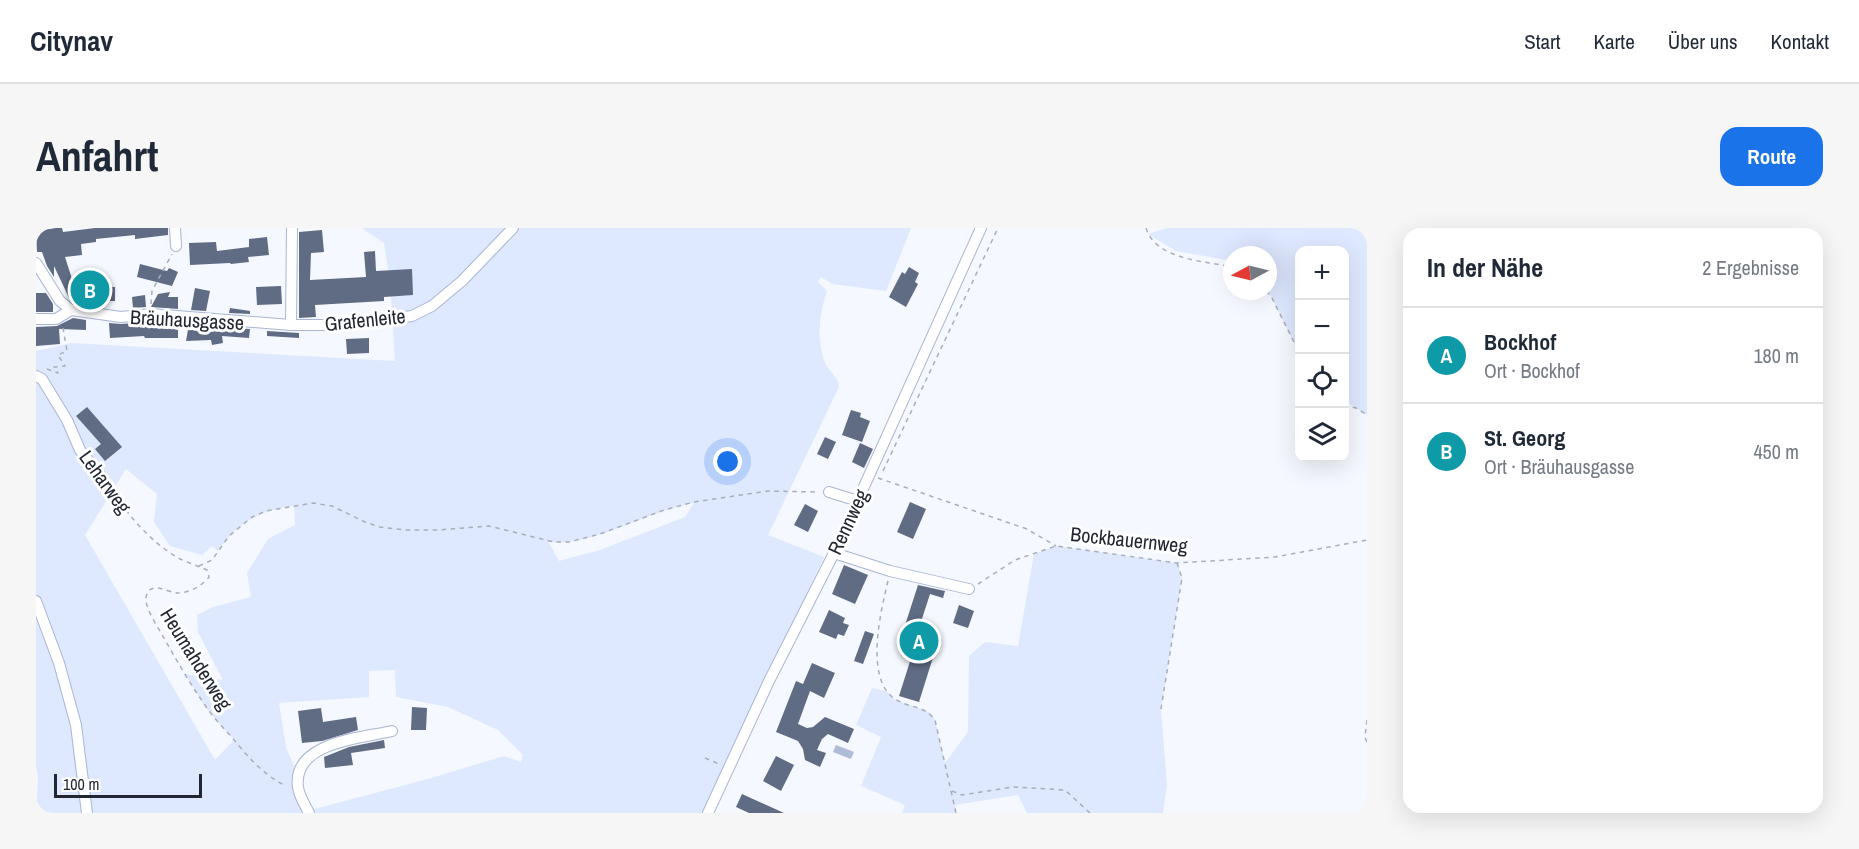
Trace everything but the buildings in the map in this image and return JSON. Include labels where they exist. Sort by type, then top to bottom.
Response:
[{"type":"street","points":[[175,228],[176,246]]},
{"type":"street","points":[[291,325],[292,228]]},
{"type":"street","name":"Grafenleite","points":[[291,325],[338,325],[412,316],[432,306],[462,281],[513,228]]},
{"type":"street","name":"Rennweg","points":[[708,813],[769,681],[834,553],[981,228]]},
{"type":"street","points":[[36,263],[39,276],[60,301],[71,310],[56,319],[36,319]]},
{"type":"street","name":"Bräuhausgasse","points":[[71,310],[121,317],[151,314],[291,325]]},
{"type":"street","name":"Leharweg","points":[[39,377],[67,420],[80,450],[104,480]]},
{"type":"street","points":[[829,492],[858,501]]},
{"type":"street","points":[[834,553],[890,571],[969,589]]},
{"type":"street","points":[[36,601],[59,663],[76,725],[87,813]]},
{"type":"street","points":[[309,813],[298,789],[298,774],[316,751],[327,746],[392,731]]},
{"type":"path","points":[[998,228],[880,479],[1027,529],[1056,546]]},
{"type":"path","points":[[1146,228],[1148,234],[1164,249],[1186,260],[1223,265]]},
{"type":"path","points":[[151,314],[152,291],[176,246]]},
{"type":"path","points":[[1273,300],[1295,346]]},
{"type":"path","points":[[39,377],[47,375],[47,368],[58,373],[54,367],[65,366],[58,355],[67,351],[63,325]]},
{"type":"path","points":[[1349,406],[1367,415]]},
{"type":"path","name":"Leharweg","points":[[104,480],[130,518],[148,536],[179,558],[199,566]]},
{"type":"path","points":[[199,566],[212,560],[229,536],[252,517],[313,503],[332,506],[380,527],[438,530],[489,526],[554,542],[569,542],[600,534],[664,510],[694,502],[768,491],[829,492]]},
{"type":"path","name":"Bockbauernweg","points":[[969,589],[1015,560],[1056,546],[1177,562],[1275,557],[1367,540]]},
{"type":"path","points":[[1161,709],[1182,578],[1177,562]]},
{"type":"path","name":"Heumahderweg","points":[[199,566],[207,570],[209,577],[205,583],[179,593],[156,587],[151,589],[146,596],[146,603],[206,708],[262,769],[285,786],[298,789]]},
{"type":"path","points":[[890,571],[880,611],[877,671],[886,691],[894,699],[929,712],[935,720],[956,813]]},
{"type":"path","points":[[1367,720],[1365,737],[1367,743]]},
{"type":"path","points":[[705,758],[729,767]]},
{"type":"path","points":[[951,790],[962,795],[1013,788],[1065,790],[1090,813]]},
{"type":"shaded area","points":[[362,228],[911,228],[886,291],[833,284],[821,277],[818,282],[827,291],[822,309],[820,345],[825,363],[836,378],[839,387],[768,535],[824,557],[704,813],[36,813],[38,778],[36,766],[36,351],[71,343],[395,361],[390,282],[384,243]],"holes":[[[126,469],[157,494],[154,522],[170,546],[202,555],[212,546],[218,551],[233,533],[260,514],[294,506],[295,525],[268,539],[247,573],[251,597],[213,607],[197,615],[198,632],[223,680],[185,674],[206,708],[234,740],[215,760],[85,535]],[[694,503],[685,517],[600,550],[559,561],[548,541],[581,540]],[[395,670],[396,697],[448,707],[498,730],[523,755],[521,762],[504,756],[307,811],[298,776],[286,747],[279,703],[369,697],[369,671]]]},
{"type":"shaded area","points":[[1167,228],[1367,228],[1367,415],[1349,404],[1349,246],[1295,246],[1295,345],[1273,300],[1277,300],[1277,246],[1223,246],[1223,259],[1176,251],[1148,234]]},
{"type":"shaded area","points":[[1056,546],[1177,563],[1182,578],[1161,709],[1167,785],[1163,813],[1027,813],[1018,795],[955,805],[956,813],[902,813],[905,805],[861,786],[881,737],[856,725],[872,688],[886,691],[894,699],[929,712],[935,720],[945,763],[968,732],[969,656],[985,642],[1018,646],[1034,554]]},
{"type":"shaded area","points":[[836,745],[854,752],[851,759],[833,752]]},
{"type":"place","name":"St. Georg","points":[[90,290]]},
{"type":"place","name":"Bockhof","points":[[919,641]]}]
